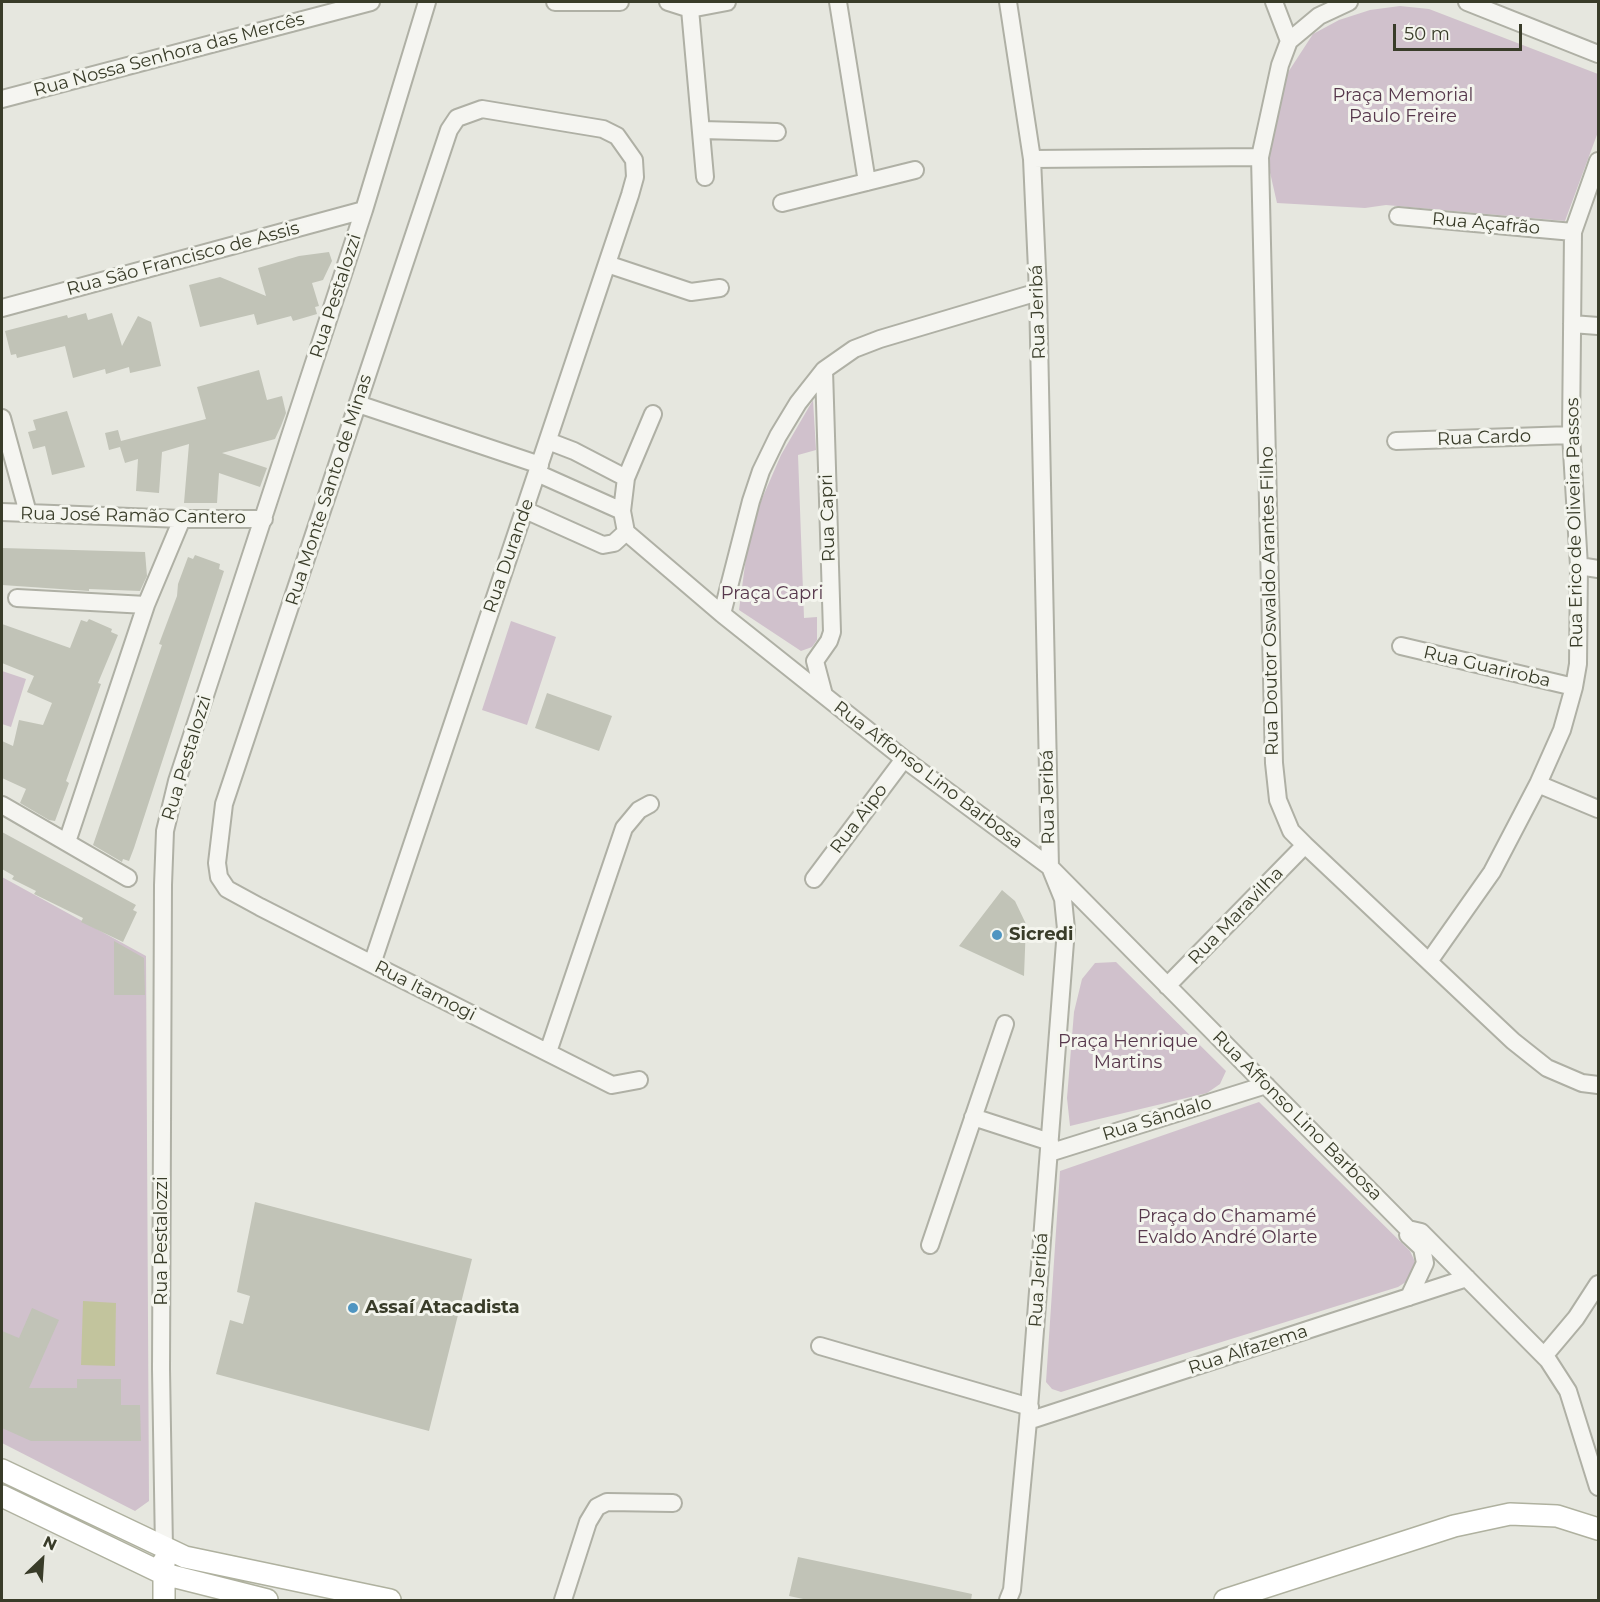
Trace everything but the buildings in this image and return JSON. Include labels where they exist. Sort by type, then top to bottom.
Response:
[{"type":"main road","points":[[2,1470],[185,1557],[303,1592],[390,1600]]},
{"type":"main road","points":[[2,1500],[164,1574],[267,1600]]},
{"type":"main road","points":[[1225,1600],[1454,1526],[1510,1514],[1557,1516],[1599,1529]]},
{"type":"main road","points":[[164,1549],[164,1600]]},
{"type":"street","name":"Rua Nossa Senhora das Mercês","points":[[2,99],[371,2]]},
{"type":"street","name":"Rua Pestalozzi","points":[[164,1549],[161,1369],[165,831],[177,781],[364,210],[427,2]]},
{"type":"street","points":[[555,2],[620,2]]},
{"type":"street","points":[[668,2],[690,9],[727,2]]},
{"type":"street","points":[[838,2],[867,182]]},
{"type":"street","name":"Rua Jeribá","points":[[1008,2],[1032,159],[1038,292],[1050,867],[1063,899],[1066,929],[1029,1414],[1012,1597]]},
{"type":"street","points":[[1274,2],[1289,41],[1319,16],[1349,2]]},
{"type":"street","points":[[1467,2],[1599,54]]},
{"type":"street","points":[[690,9],[705,177]]},
{"type":"street","name":"Rua Doutor Oswaldo Arantes Filho","points":[[1289,41],[1280,65],[1260,157],[1274,763],[1278,800],[1292,831],[1305,845],[1430,960],[1513,1041],[1547,1068],[1582,1083],[1599,1085]]},
{"type":"street","name":"Rua Durande","points":[[372,964],[635,177],[634,160],[626,147],[617,136],[603,129],[482,109],[467,113]]},
{"type":"street","name":"Rua Monte Santo de Minas","points":[[219,877],[219,835],[224,804],[449,130],[457,118],[467,113]]},
{"type":"street","points":[[702,130],[777,132]]},
{"type":"street","points":[[1032,159],[1260,157]]},
{"type":"street","name":"Rua Erico de Oliveira Passos","points":[[1430,960],[1492,872],[1538,784],[1562,730],[1574,687],[1578,664],[1579,566],[1571,435],[1573,232],[1599,161]]},
{"type":"street","points":[[782,203],[915,170]]},
{"type":"street","name":"Rua São Francisco de Assis","points":[[2,308],[364,210]]},
{"type":"street","name":"Rua Açafrão","points":[[1398,216],[1573,232]]},
{"type":"street","points":[[607,264],[691,292],[720,288]]},
{"type":"street","points":[[722,614],[751,501],[762,471],[783,428],[824,370],[854,349],[880,339],[1038,292]]},
{"type":"street","points":[[1572,324],[1599,326]]},
{"type":"street","name":"Rua Capri","points":[[824,370],[832,632],[829,641],[815,661],[824,695]]},
{"type":"street","points":[[358,404],[539,469],[621,511]]},
{"type":"street","points":[[525,510],[603,545],[631,536],[621,511],[627,478],[653,414]]},
{"type":"street","points":[[2,418],[28,513]]},
{"type":"street","name":"Rua Cardo","points":[[1396,441],[1571,435]]},
{"type":"street","points":[[548,441],[574,451],[627,478]]},
{"type":"street","name":"Rua José Ramão Cantero","points":[[2,512],[182,519],[264,519]]},
{"type":"street","points":[[67,842],[146,605],[182,519]]},
{"type":"street","name":"Rua Affonso Lino Barbosa","points":[[631,536],[722,614],[904,759],[1050,867],[1408,1229],[1421,1232],[1544,1356],[1568,1392],[1599,1487]]},
{"type":"street","points":[[1579,566],[1599,569]]},
{"type":"street","points":[[17,598],[146,605]]},
{"type":"street","name":"Rua Guariroba","points":[[1401,646],[1574,687]]},
{"type":"street","name":"Rua Aipo","points":[[814,879],[904,759]]},
{"type":"street","points":[[1538,784],[1599,808]]},
{"type":"street","points":[[548,1052],[624,828],[639,810],[650,804]]},
{"type":"street","points":[[2,805],[128,878]]},
{"type":"street","name":"Rua Maravilha","points":[[1167,986],[1305,845]]},
{"type":"street","name":"Rua Itamogi","points":[[219,877],[227,889],[612,1085],[639,1080]]},
{"type":"street","points":[[930,1245],[1005,1024]]},
{"type":"street","name":"Rua Sândalo","points":[[1049,1148],[1266,1085]]},
{"type":"street","points":[[973,1117],[1049,1148]]},
{"type":"street","name":"Rua Affonso Lino Barbosa","points":[[1408,1229],[1408,1235],[1425,1254],[1425,1263],[1409,1297]]},
{"type":"street","name":"Rua Alfazema","points":[[1029,1414],[1467,1278]]},
{"type":"street","points":[[1544,1356],[1576,1318],[1599,1284]]},
{"type":"street","points":[[820,1346],[1029,1414]]},
{"type":"street","points":[[563,1600],[588,1522],[597,1507],[608,1502],[673,1503]]},
{"type":"green space","name":"Praça Memorial Paulo Freire","points":[[1400,6],[1429,9],[1598,74],[1598,132],[1565,221],[1386,205],[1365,208],[1277,203],[1269,168],[1271,123],[1285,77],[1313,34],[1339,20],[1370,10]]},
{"type":"green space","name":"Praça Capri","points":[[813,400],[816,450],[798,455],[804,618],[817,617],[817,640],[812,647],[801,651],[739,610],[747,550],[758,508],[781,455]]},
{"type":"green space","points":[[511,621],[556,637],[527,725],[482,710]]},
{"type":"green space","points":[[2,671],[26,679],[11,727],[2,724]]},
{"type":"green space","points":[[2,877],[146,956],[149,1501],[135,1511],[2,1443]]},
{"type":"green space","name":"Praça Henrique Martins","points":[[1116,962],[1226,1071],[1220,1084],[1207,1093],[1070,1126],[1067,1098],[1074,1012],[1082,979],[1095,963]]},
{"type":"green space","name":"Praça do Chamamé Evaldo André Olarte","points":[[1259,1102],[1410,1251],[1416,1264],[1409,1280],[1398,1287],[1061,1392],[1052,1389],[1046,1382],[1060,1171]]},
{"type":"shaded area","points":[[83,1301],[116,1303],[115,1366],[81,1365]]},
{"type":"place","name":"Sicredi","points":[[997,935]]},
{"type":"place","name":"Assaí Atacadista","points":[[353,1308]]}]
